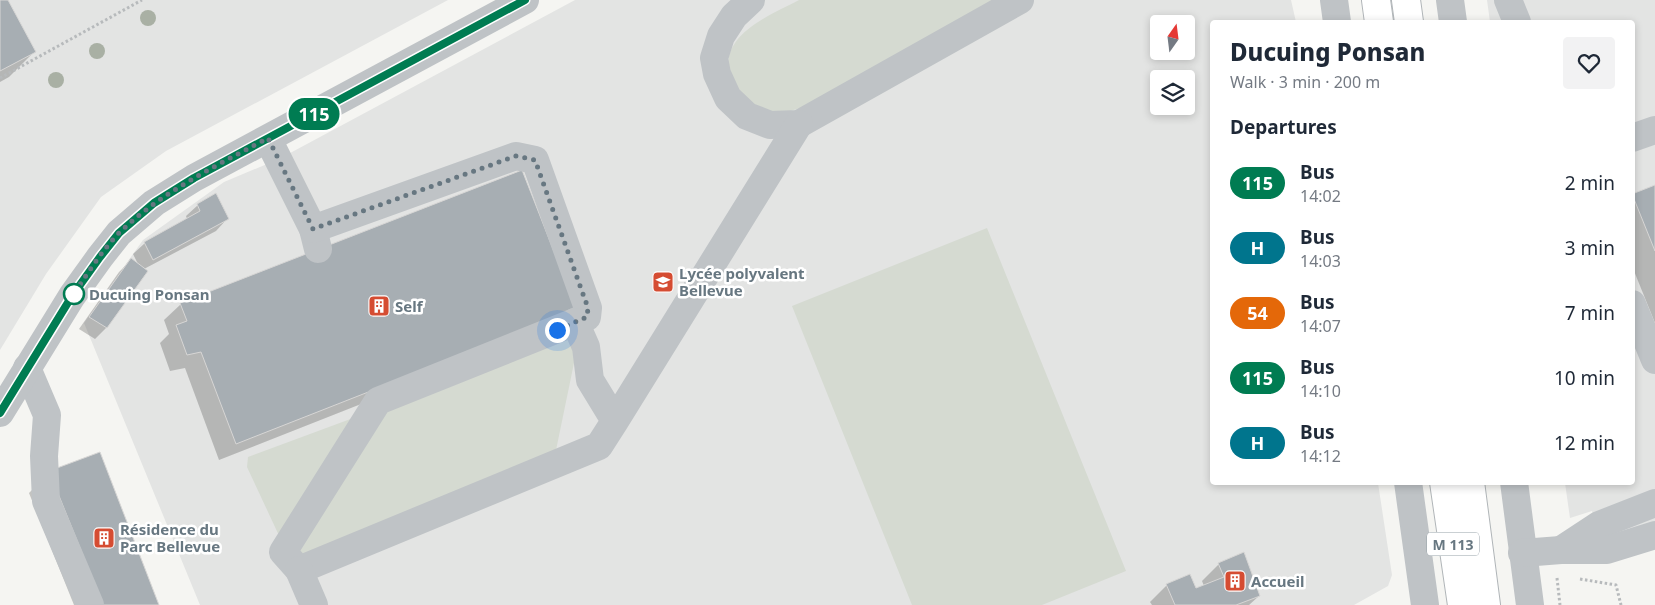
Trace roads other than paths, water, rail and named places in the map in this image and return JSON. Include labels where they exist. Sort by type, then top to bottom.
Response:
[{"type":"main road","points":[[1376,0],[1379,20]]},
{"type":"main road","points":[[1406,0],[1409,20]]},
{"type":"main road","name":"M 113","points":[[1444,485],[1462,605]]},
{"type":"main road","name":"M 113","points":[[1470,485],[1486,605]]},
{"type":"street","points":[[0,413],[72,296],[100,257],[119,233],[154,203],[186,183],[268,138],[525,0]]},
{"type":"street","points":[[751,0],[734,16],[721,36],[714,58],[717,74],[728,98],[747,116],[770,125],[799,124],[1020,0]]},
{"type":"street","points":[[1334,0],[1338,20]]},
{"type":"street","points":[[1450,0],[1453,20]]},
{"type":"street","points":[[1508,0],[1517,20]]},
{"type":"street","points":[[299,570],[599,446],[799,124]]},
{"type":"street","points":[[1635,137],[1655,130]]},
{"type":"street","points":[[268,138],[316,239],[516,156],[535,160],[588,308],[587,317],[378,401],[283,552],[299,570],[314,605]]},
{"type":"street","points":[[1635,311],[1655,360]]},
{"type":"street","points":[[575,322],[586,347],[590,380],[615,420]]},
{"type":"street","points":[[27,368],[47,415],[44,456],[46,501],[90,605]]},
{"type":"street","points":[[1408,485],[1420,602]]},
{"type":"street","points":[[1514,485],[1530,605]]},
{"type":"street","points":[[1561,550],[1599,525],[1655,503]]},
{"type":"street","points":[[1522,553],[1561,550],[1607,550],[1655,535]]},
{"type":"place","name":"Lycée polyvalent Bellevue","points":[[663,282]]},
{"type":"place","name":"Ducuing Ponsan","points":[[74,294]]},
{"type":"place","name":"Self","points":[[379,306]]},
{"type":"place","name":"Résidence du Parc Bellevue","points":[[104,538]]},
{"type":"place","name":"Accueil","points":[[1235,581]]}]
